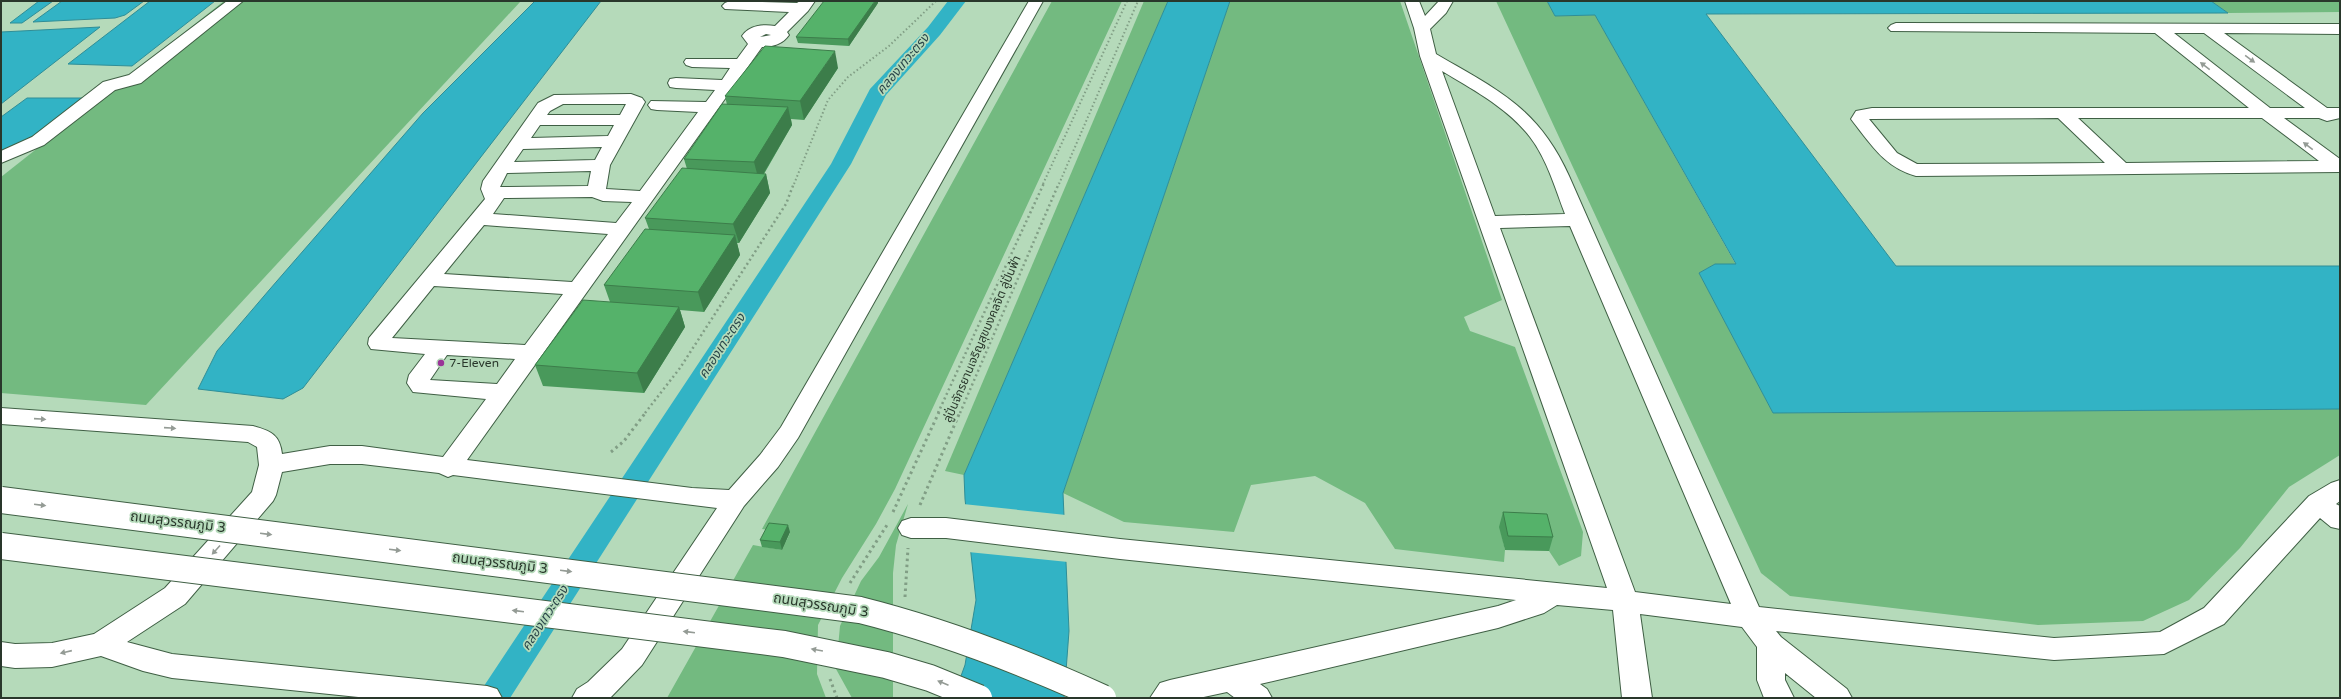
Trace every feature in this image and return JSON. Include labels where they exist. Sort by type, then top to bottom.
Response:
[{"type":"street","points":[[1,158],[38,142],[109,86],[134,79],[236,1]]},
{"type":"street","points":[[587,698],[598,691],[632,657],[735,500],[769,461],[790,432],[1036,1]]},
{"type":"street","points":[[1412,1],[1422,28],[1428,56],[1625,601],[1637,698]]},
{"type":"street","points":[[1422,28],[1441,10],[1446,1]]},
{"type":"street","points":[[448,468],[758,42],[776,39],[781,35],[779,31],[805,4]]},
{"type":"street","points":[[730,6],[805,4]]},
{"type":"street","points":[[1896,28],[2340,29]]},
{"type":"street","points":[[2158,28],[2266,113],[2339,167]]},
{"type":"street","points":[[2207,28],[2332,114],[2340,125]]},
{"type":"street","points":[[1428,56],[1496,99],[1524,120],[1536,133],[1554,161],[1577,220],[1750,617],[1771,645],[1837,698]]},
{"type":"street","points":[[692,62],[743,64]]},
{"type":"street","points":[[676,83],[727,85]]},
{"type":"street","points":[[532,353],[379,344],[380,338],[495,199],[490,189],[492,181],[544,107],[560,99],[631,99],[636,102],[601,165],[596,191]]},
{"type":"street","points":[[657,105],[711,107]]},
{"type":"street","points":[[2332,114],[1872,113],[1862,115],[1860,120],[1894,160],[1906,168],[1916,170],[2339,167]]},
{"type":"street","points":[[2062,113],[2121,168]]},
{"type":"street","points":[[518,144],[614,141]]},
{"type":"street","points":[[502,168],[601,165]]},
{"type":"street","points":[[493,193],[596,191],[603,195],[646,197]]},
{"type":"street","points":[[478,219],[622,229]]},
{"type":"street","points":[[1488,222],[1577,220]]},
{"type":"street","points":[[429,279],[578,289]]},
{"type":"street","points":[[441,348],[420,375],[418,383],[421,387],[503,392]]},
{"type":"street","points":[[1,416],[253,434],[269,444],[271,465],[264,495],[175,596],[102,644],[52,655],[15,656],[1,654]]},
{"type":"street","points":[[271,465],[330,456],[362,455],[448,468],[692,497],[735,500]]},
{"type":"street","points":[[898,521],[1120,549],[1625,601],[1750,617],[2054,649],[2164,644],[2214,616],[2329,496],[2340,520]]},
{"type":"street","name":"ถนนสุวรรณภูมิ 3","points":[[1,500],[860,610],[904,620],[967,640],[1042,670],[1103,698]]},
{"type":"street","points":[[1,546],[784,644],[886,665],[930,678],[979,698]]},
{"type":"street","points":[[1165,698],[1170,692],[1498,617],[1534,605],[1553,594]]},
{"type":"street","points":[[102,644],[143,659],[172,666],[474,696]]},
{"type":"street","points":[[1771,645],[1771,680],[1779,698]]},
{"type":"street","points":[[1231,679],[1257,698]]},
{"type":"path","points":[[611,452],[624,441],[680,368],[786,204],[828,100],[848,77],[889,46],[936,1]]},
{"type":"path","points":[[849,585],[898,521],[1127,1]]},
{"type":"path","name":"ลู่ปั่นจักรยานเจริญสุขมงคลจิต ลู่ปั่นฟ้า","points":[[905,604],[905,572],[898,521],[1138,1]]},
{"type":"path","points":[[829,678],[837,698]]},
{"type":"green space","points":[[224,1],[521,1],[146,405],[1,393],[1,177]]},
{"type":"green space","points":[[1052,1],[1122,1],[895,489],[876,524],[842,578],[818,625],[817,674],[826,698],[667,698],[753,545],[782,550],[790,533],[762,529]]},
{"type":"green space","points":[[1144,1],[1168,1],[964,475],[945,471]]},
{"type":"green space","points":[[1230,1],[1400,1],[1502,300],[1464,317],[1470,331],[1515,347],[1583,532],[1581,556],[1559,566],[1549,551],[1543,528],[1500,527],[1505,550],[1504,562],[1395,549],[1365,503],[1315,476],[1251,485],[1234,532],[1124,522],[1063,493]]},
{"type":"green space","points":[[1496,1],[1547,1],[1555,16],[1595,15],[1736,265],[1715,264],[1699,273],[1773,413],[2340,409],[2340,455],[2289,487],[2240,548],[2189,600],[2143,621],[2038,625],[1790,596],[1761,573]]},
{"type":"green space","points":[[2211,1],[2340,1],[2340,12],[2228,13]]},
{"type":"green space","points":[[908,504],[896,545],[893,573],[893,698],[852,698],[836,669],[840,626],[861,581],[879,557]]},
{"type":"water","points":[[39,1],[53,1],[22,23],[10,23]]},
{"type":"water","points":[[62,1],[144,1],[125,15],[115,18],[33,22]]},
{"type":"water","points":[[150,1],[215,1],[132,66],[68,64]]},
{"type":"water","points":[[535,1],[601,1],[303,388],[283,399],[198,389],[217,351],[270,289],[423,113]]},
{"type":"water","points":[[1168,1],[1230,1],[1063,493],[1069,631],[1064,698],[953,698],[965,665],[976,600],[965,499],[964,475]]},
{"type":"water","points":[[1547,1],[2211,1],[2228,13],[1706,14],[1896,266],[2340,266],[2340,409],[1773,413],[1699,273],[1715,264],[1736,264],[1595,15],[1555,16]]},
{"type":"water","points":[[100,27],[1,104],[1,32]]},
{"type":"water","points":[[27,98],[89,98],[22,151],[1,151],[1,117]]},
{"type":"pier","points":[[963,504],[1066,515],[1068,562],[968,552]]},
{"type":"building","points":[[824,1],[875,1],[848,39],[796,37]]},
{"type":"building","points":[[765,46],[835,51],[800,101],[725,96]]},
{"type":"building","points":[[722,104],[788,107],[754,162],[684,159]]},
{"type":"building","points":[[682,168],[766,174],[733,224],[645,218]]},
{"type":"building","points":[[645,229],[735,235],[698,292],[604,285]]},
{"type":"building","points":[[583,300],[679,307],[637,373],[535,365]]},
{"type":"building","points":[[1503,512],[1547,514],[1553,537],[1508,536]]},
{"type":"building","points":[[769,523],[788,525],[780,542],[760,540]]},
{"type":"waterway","name":"คลองเทวะตรง","points":[[492,698],[606,522],[702,380],[841,164],[877,93],[934,31],[957,1]]},
{"type":"place","name":"7-Eleven","points":[[441,363]]}]
